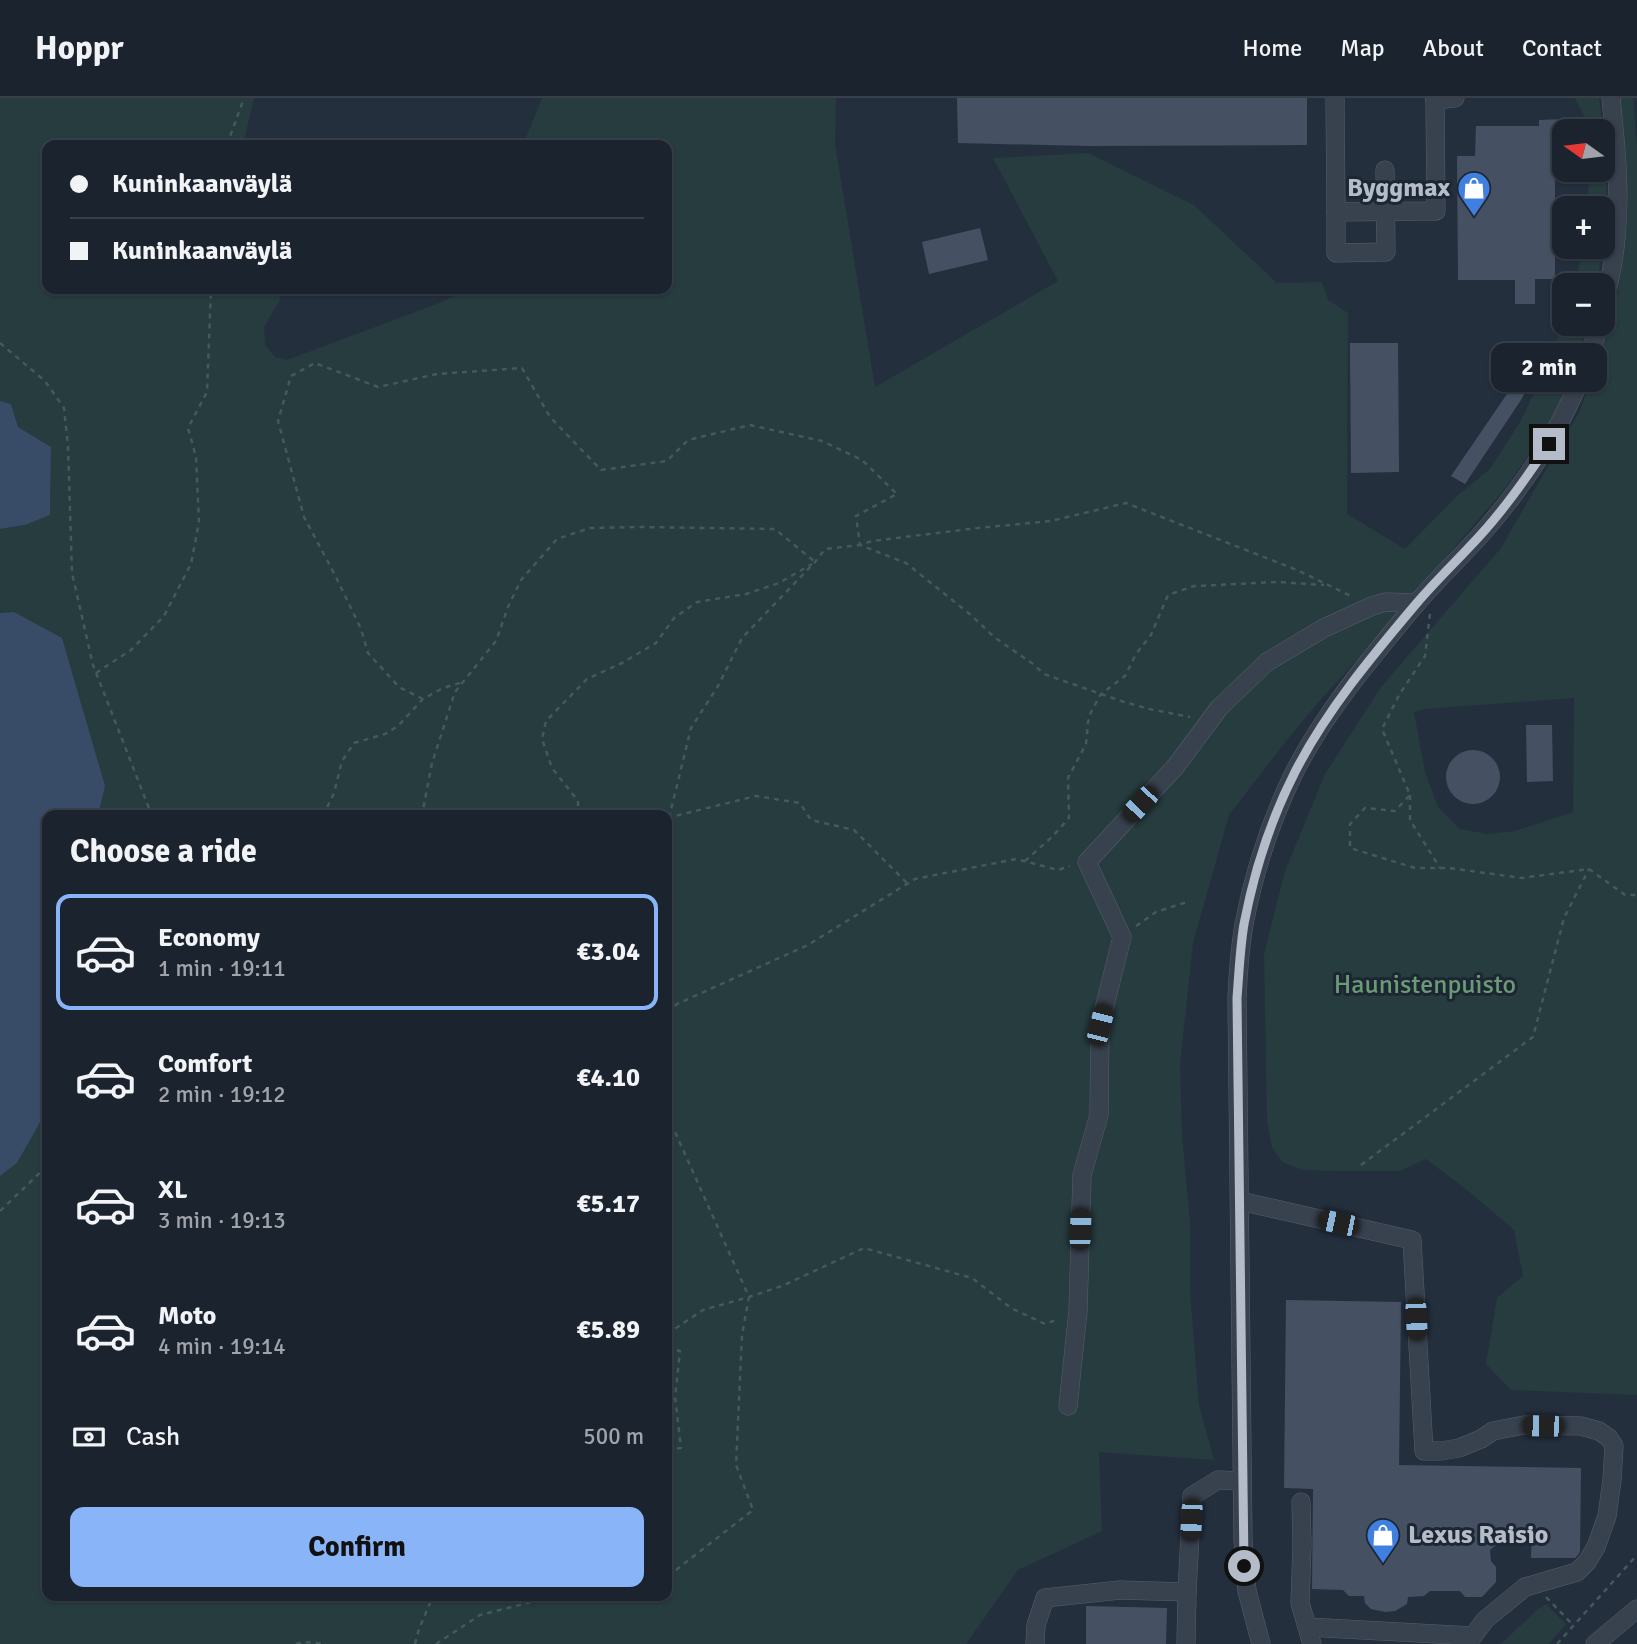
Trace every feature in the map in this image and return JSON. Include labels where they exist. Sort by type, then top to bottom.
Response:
[{"type":"street","points":[[1335,98],[1336,253],[1386,252],[1385,170]]},
{"type":"street","points":[[1336,212],[1436,211],[1435,99],[1455,98]]},
{"type":"street","points":[[1610,273],[1618,221],[1611,98]]},
{"type":"street","points":[[1261,1644],[1252,1616],[1244,1566],[1237,998],[1244,926],[1259,862],[1295,772],[1317,734],[1356,678],[1423,609],[1506,505],[1549,444],[1578,385],[1595,336]]},
{"type":"street","points":[[1068,1406],[1078,1311],[1082,1175],[1099,1115],[1100,1025],[1122,937],[1087,862],[1175,766],[1219,708],[1267,662],[1324,628],[1372,606],[1386,602],[1423,609]]},
{"type":"street","points":[[1240,1201],[1412,1240],[1424,1451],[1459,1448],[1493,1431],[1524,1425],[1581,1426],[1599,1431],[1609,1438],[1614,1446],[1607,1516],[1596,1547],[1587,1562],[1577,1572],[1525,1587],[1485,1620],[1470,1640],[1310,1636],[1300,1603],[1301,1502]]},
{"type":"street","points":[[1186,1644],[1192,1496],[1219,1480],[1242,1481]]},
{"type":"street","points":[[1035,1644],[1045,1598],[1120,1590],[1187,1592]]},
{"type":"street","points":[[1595,1644],[1637,1609]]},
{"type":"path","points":[[229,140],[244,98]]},
{"type":"path","points":[[96,673],[131,650],[164,616],[191,564],[199,522],[196,457],[188,428],[207,392],[211,294]]},
{"type":"path","points":[[0,343],[45,382],[64,408],[68,446],[72,573],[96,673],[150,810]]},
{"type":"path","points":[[423,699],[399,687],[368,653],[361,628],[304,517],[278,421],[291,376],[314,363],[378,387],[437,374],[522,368],[550,417],[601,470],[667,461],[688,440],[750,425],[821,441],[862,460],[897,494],[856,516],[860,545]]},
{"type":"path","points":[[670,810],[691,728],[718,686],[742,638],[825,549],[872,541],[1051,521],[1126,503],[1251,551],[1372,606]]},
{"type":"path","points":[[423,810],[432,764],[455,692],[496,640],[521,580],[557,539],[590,528],[775,529],[815,562]]},
{"type":"path","points":[[860,545],[906,563],[1044,674],[1149,709],[1210,723]]},
{"type":"path","points":[[578,810],[578,801],[552,768],[542,739],[546,721],[587,679],[656,643],[674,618],[697,602],[746,594],[779,583],[815,562]]},
{"type":"path","points":[[1025,861],[1069,818],[1068,778],[1086,744],[1088,722],[1101,694],[1125,676],[1136,654],[1151,635],[1168,595],[1194,586],[1276,582],[1329,585]]},
{"type":"path","points":[[1423,609],[1425,656],[1399,695],[1382,729],[1410,795],[1410,820],[1440,868]]},
{"type":"path","points":[[326,810],[334,793],[342,761],[354,743],[384,734],[398,726],[423,699],[443,688],[463,682]]},
{"type":"path","points":[[1410,795],[1395,811],[1364,808],[1350,824],[1350,848],[1415,868],[1449,868],[1522,878],[1589,869],[1625,895],[1637,895]]},
{"type":"path","points":[[672,817],[756,796],[800,803],[811,820],[854,830],[907,883]]},
{"type":"path","points":[[672,1008],[808,945],[915,879],[1016,859],[1058,870],[1087,862]]},
{"type":"path","points":[[1362,1165],[1533,1037],[1564,918],[1589,869]]},
{"type":"path","points":[[1122,937],[1156,912],[1190,901]]},
{"type":"path","points":[[672,1125],[749,1297],[742,1335],[736,1465],[753,1510],[672,1573]]},
{"type":"path","points":[[0,1211],[42,1171]]},
{"type":"path","points":[[672,1331],[703,1310],[782,1286],[864,1248],[972,1278],[1011,1308],[1045,1324],[1078,1311]]},
{"type":"path","points":[[672,1349],[680,1351],[675,1397],[681,1448],[672,1449]]},
{"type":"path","points":[[1557,1644],[1637,1555]]},
{"type":"path","points":[[1547,1598],[1573,1625]]},
{"type":"path","points":[[415,1644],[431,1601]]},
{"type":"path","points":[[436,1644],[480,1615],[535,1601]]},
{"type":"path","points":[[296,1644],[326,1644]]},
{"type":"green space","points":[[0,98],[254,98],[244,140],[42,140],[42,294],[279,294],[280,300],[264,327],[265,345],[275,357],[287,360],[457,294],[672,294],[672,140],[525,140],[542,98],[836,98],[835,144],[875,387],[1058,281],[993,158],[1088,153],[1194,205],[1277,283],[1322,282],[1328,300],[1348,313],[1347,514],[1405,549],[1457,496],[1490,469],[1520,422],[1558,336],[1584,336],[1567,391],[1536,444],[1503,491],[1322,698],[1229,815],[1193,943],[1180,1064],[1182,1135],[1190,1223],[1190,1291],[1199,1405],[1214,1460],[1099,1452],[1102,1531],[1018,1570],[966,1644],[0,1644],[0,1176],[17,1163],[42,1119],[42,1601],[672,1601],[672,810],[101,810],[105,786],[15,612],[0,613],[0,529],[25,525],[50,515],[51,447],[18,427],[11,404],[0,401]]},
{"type":"green space","points":[[1575,98],[1599,98],[1602,119],[1586,119]]},
{"type":"green space","name":"Haunistenpuisto","points":[[1620,98],[1633,98],[1637,146],[1637,1395],[1511,1390],[1486,1364],[1497,1298],[1523,1276],[1514,1230],[1426,1159],[1400,1171],[1302,1170],[1282,1162],[1272,1147],[1267,1121],[1264,954],[1285,871],[1325,774],[1381,687],[1501,548],[1580,411],[1605,336],[1615,336],[1615,304],[1628,211]],"holes":[[[1574,698],[1573,812],[1515,831],[1487,834],[1460,829],[1438,807],[1425,772],[1414,712]]]},
{"type":"green space","points":[[1589,182],[1606,182],[1607,196],[1588,196]]},
{"type":"green space","points":[[1580,259],[1601,259],[1599,273],[1578,273]]},
{"type":"green space","points":[[1546,1604],[1566,1624],[1549,1644],[1501,1644],[1538,1609]]},
{"type":"water","points":[[0,401],[11,404],[18,427],[51,447],[50,515],[25,525],[0,529]]},
{"type":"water","points":[[14,612],[62,638],[105,786],[101,810],[42,810],[42,1119],[17,1163],[0,1176],[0,613]]},
{"type":"building","points":[[957,98],[1307,98],[1307,145],[1088,146],[958,143]]},
{"type":"building","points":[[1552,119],[1552,182],[1555,182],[1555,196],[1552,196],[1552,259],[1555,259],[1555,273],[1552,273],[1552,279],[1535,279],[1535,304],[1515,304],[1515,280],[1458,280],[1457,156],[1475,156],[1476,126],[1539,126],[1539,120]]},
{"type":"building","points":[[980,228],[988,260],[929,274],[922,242]]},
{"type":"building","points":[[1350,343],[1398,343],[1399,472],[1351,473]]},
{"type":"building","points":[[1529,346],[1546,352],[1521,400],[1465,484],[1451,476],[1509,391]]},
{"type":"building","points":[[1526,725],[1552,725],[1553,781],[1527,782]]},
{"type":"building","points":[[1473,750],[1492,758],[1500,777],[1492,796],[1473,804],[1454,796],[1446,777],[1454,758]]},
{"type":"building","points":[[1286,1300],[1401,1302],[1399,1465],[1581,1468],[1578,1555],[1575,1558],[1531,1558],[1532,1530],[1498,1530],[1497,1544],[1490,1550],[1491,1561],[1496,1567],[1496,1582],[1482,1597],[1465,1597],[1460,1591],[1430,1591],[1424,1596],[1408,1597],[1407,1604],[1395,1611],[1385,1612],[1371,1609],[1365,1603],[1364,1596],[1349,1596],[1343,1590],[1312,1589],[1313,1489],[1284,1488]]},
{"type":"building","points":[[1086,1606],[1167,1608],[1166,1644],[1086,1644]]},
{"type":"place","name":"Byggmax","points":[[1474,218]]},
{"type":"place","name":"Lexus Raisio","points":[[1383,1565]]},
{"type":"route","points":[[1244,1566],[1237,998],[1244,926],[1254,880],[1289,785],[1325,722],[1356,678],[1417,603],[1506,505],[1549,444]]}]
